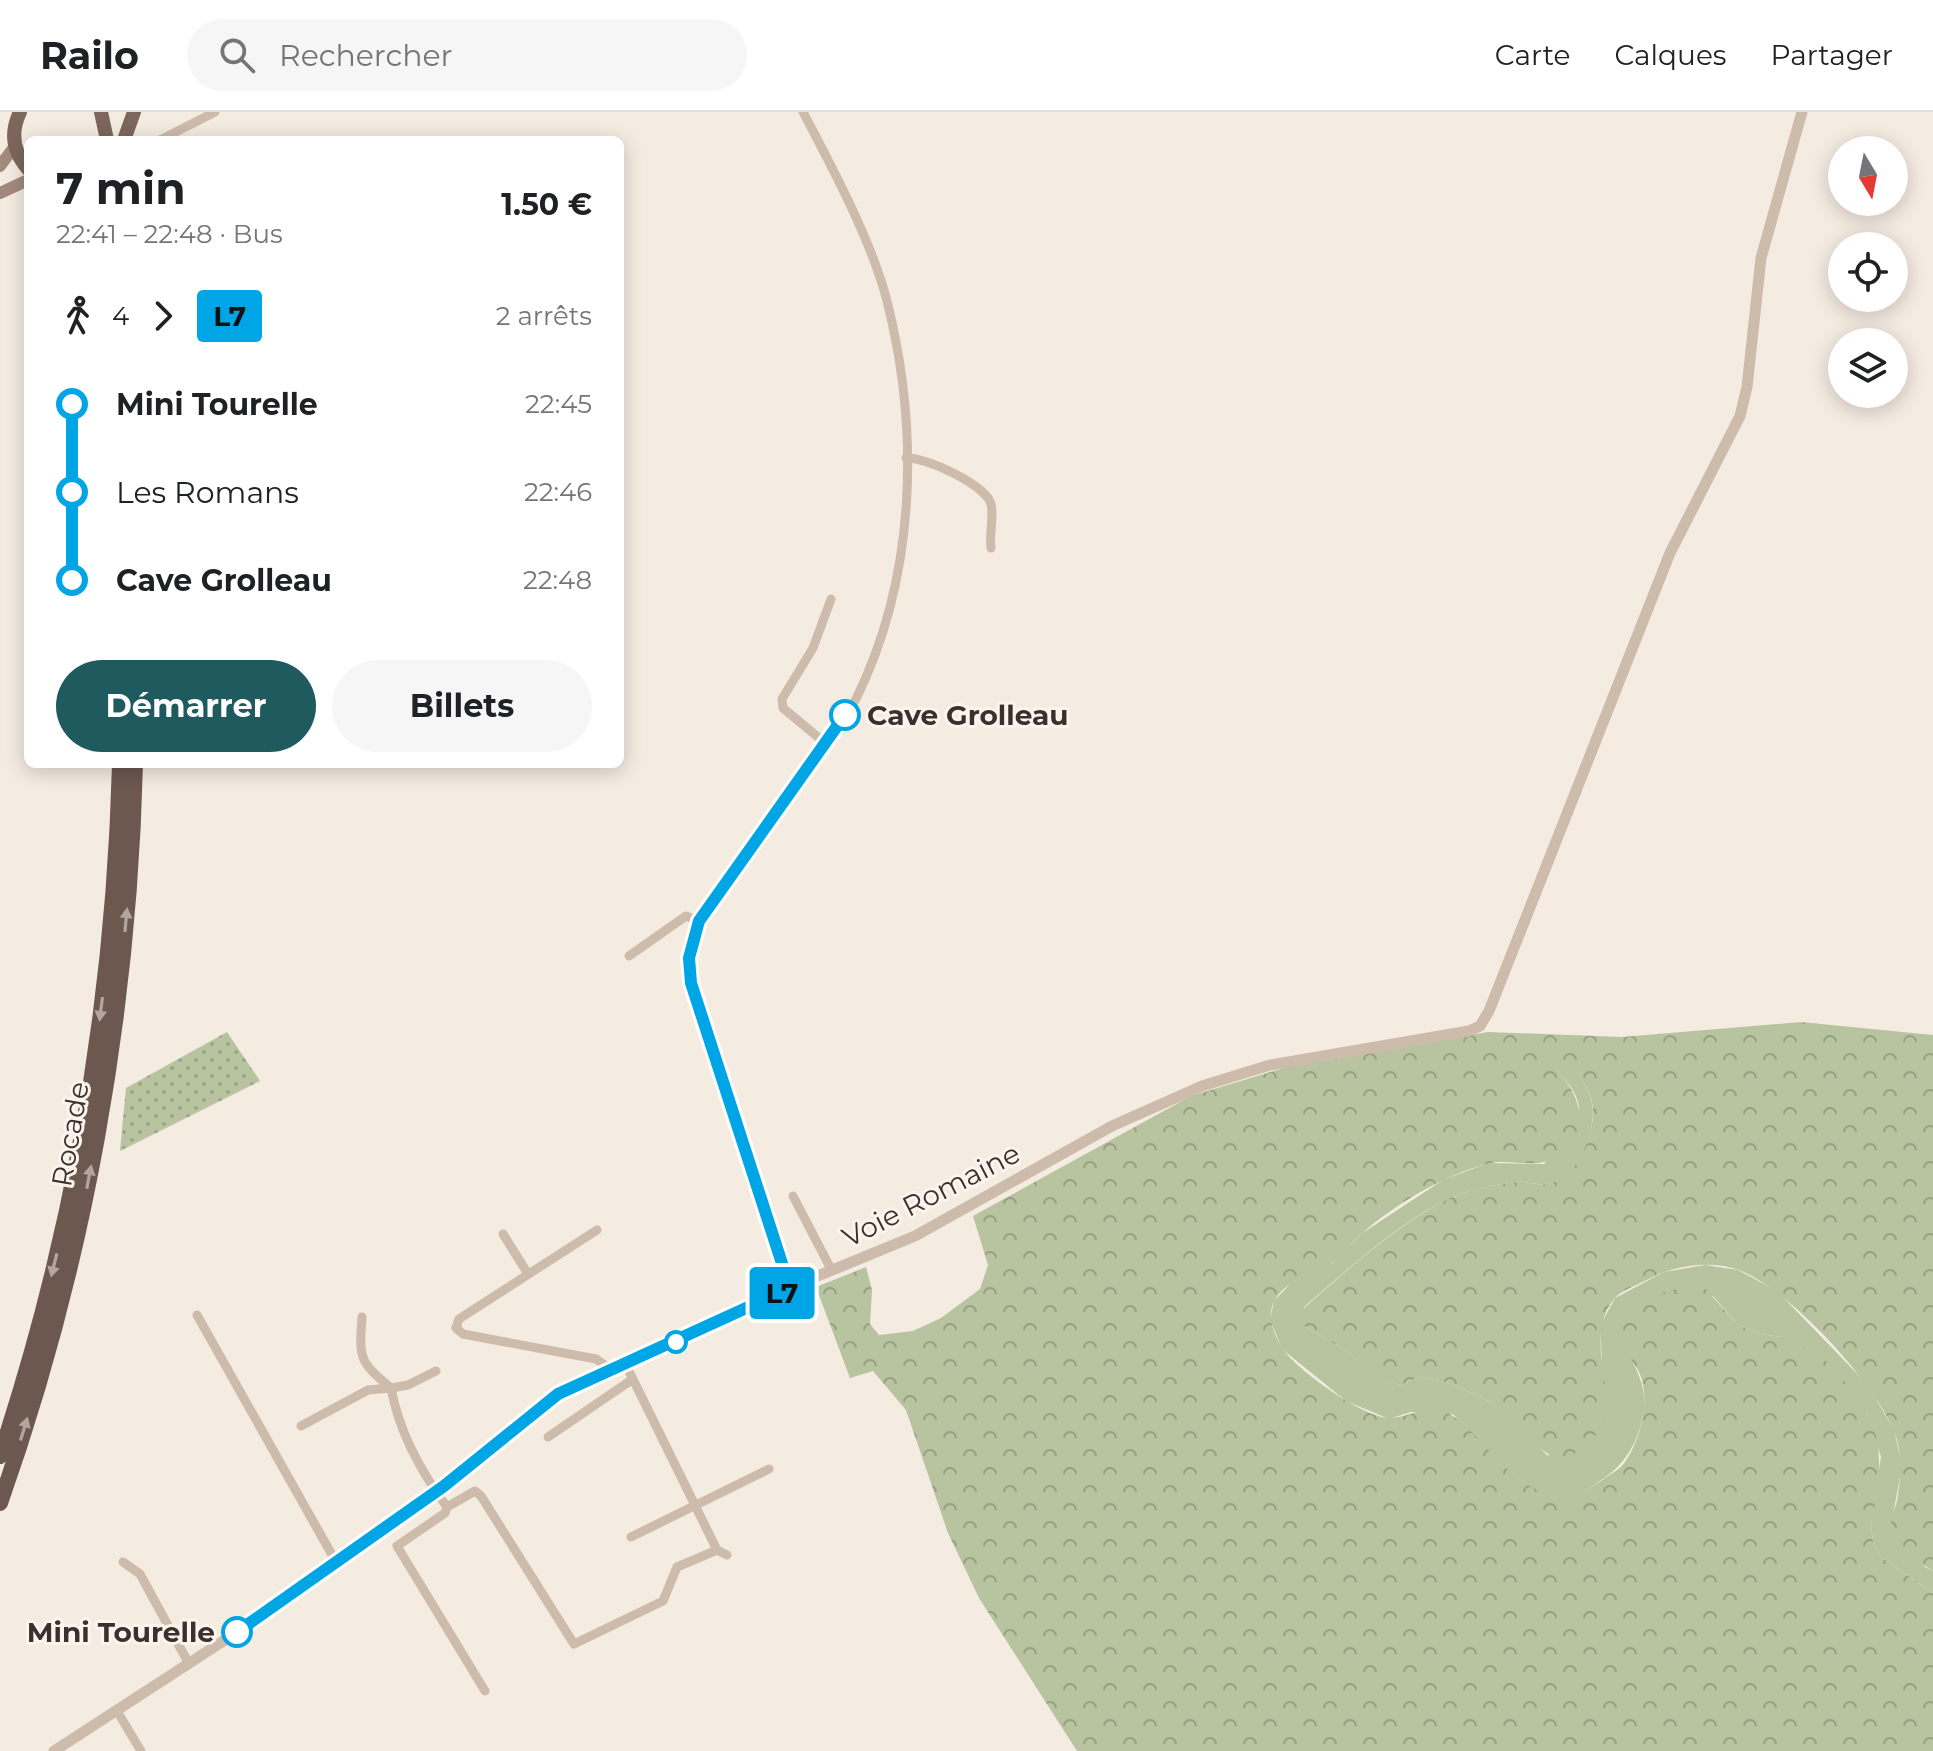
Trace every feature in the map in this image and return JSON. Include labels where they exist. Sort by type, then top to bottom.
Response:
[{"type":"highway","points":[[0,1456],[54,1268],[84,1120],[109,945],[120,768]]},
{"type":"highway","name":"Rocade","points":[[0,1503],[50,1344],[93,1160],[122,959],[135,768]]},
{"type":"main road","points":[[125,136],[134,112]]},
{"type":"main road","points":[[16,113],[15,146],[24,162]]},
{"type":"main road","points":[[105,115],[107,136]]},
{"type":"main road","points":[[0,166],[15,146]]},
{"type":"main road","points":[[0,193],[24,182]]},
{"type":"street","points":[[168,136],[215,112]]},
{"type":"street","points":[[790,1288],[691,983],[689,958],[699,921],[856,699],[887,625],[902,563],[906,458],[897,347],[886,298],[843,191],[803,112]]},
{"type":"street","name":"Voie Romaine","points":[[54,1751],[189,1664],[434,1493],[558,1394],[790,1288],[930,1229],[1112,1126],[1202,1086],[1251,1069],[1469,1031],[1484,1022],[1670,553],[1740,416],[1747,387],[1761,258],[1802,112]]},
{"type":"street","points":[[906,458],[923,459],[984,491],[992,506],[991,548]]},
{"type":"street","points":[[825,743],[783,708],[782,699],[813,648],[831,599]]},
{"type":"street","points":[[629,956],[686,916],[699,921]]},
{"type":"street","points":[[793,1196],[832,1271]]},
{"type":"street","points":[[597,1230],[459,1319],[456,1328],[463,1334],[596,1359],[613,1371]]},
{"type":"street","points":[[503,1234],[528,1274]]},
{"type":"street","points":[[197,1315],[336,1562]]},
{"type":"street","points":[[362,1317],[359,1354],[366,1368],[391,1388],[396,1418],[434,1493],[447,1507]]},
{"type":"street","points":[[485,1691],[397,1546],[445,1513],[447,1507],[475,1491],[481,1496],[574,1644],[663,1601],[677,1567],[722,1552],[626,1365]]},
{"type":"street","points":[[301,1426],[368,1390],[408,1385],[436,1371]]},
{"type":"street","points":[[548,1437],[633,1379]]},
{"type":"street","points":[[631,1537],[769,1469]]},
{"type":"street","points":[[123,1562],[140,1574],[189,1664]]},
{"type":"street","points":[[117,1711],[141,1751]]},
{"type":"green space","points":[[1801,1022],[1933,1035],[1933,1571],[1897,1548],[1894,1539],[1891,1521],[1897,1501],[1900,1456],[1893,1429],[1882,1409],[1827,1338],[1781,1296],[1739,1270],[1717,1265],[1682,1267],[1626,1290],[1614,1299],[1603,1319],[1600,1341],[1605,1407],[1600,1427],[1586,1446],[1559,1461],[1533,1444],[1493,1403],[1450,1383],[1419,1377],[1401,1385],[1380,1379],[1345,1350],[1304,1326],[1304,1308],[1386,1239],[1440,1203],[1467,1192],[1498,1185],[1521,1182],[1547,1184],[1557,1181],[1572,1169],[1587,1143],[1593,1106],[1582,1080],[1564,1060],[1557,1071],[1577,1101],[1579,1123],[1577,1134],[1561,1154],[1544,1162],[1486,1164],[1419,1193],[1373,1224],[1328,1266],[1287,1286],[1272,1306],[1272,1323],[1278,1341],[1288,1355],[1347,1401],[1390,1418],[1436,1406],[1466,1427],[1519,1478],[1534,1488],[1558,1497],[1583,1492],[1620,1468],[1635,1444],[1644,1412],[1644,1390],[1623,1342],[1622,1328],[1627,1316],[1648,1299],[1676,1289],[1702,1285],[1738,1325],[1760,1334],[1782,1337],[1821,1356],[1841,1376],[1867,1413],[1878,1441],[1880,1481],[1871,1524],[1873,1541],[1880,1556],[1933,1593],[1933,1751],[1077,1751],[979,1598],[948,1533],[906,1410],[873,1371],[850,1378],[816,1287],[866,1267],[872,1290],[870,1324],[879,1335],[913,1331],[941,1318],[980,1289],[988,1265],[973,1216],[1191,1096],[1287,1067],[1488,1032],[1622,1037]]},
{"type":"green space","points":[[227,1032],[260,1081],[120,1151],[126,1088]]},
{"type":"green space","points":[[1564,1059],[1582,1080],[1590,1096],[1593,1114],[1587,1142],[1573,1169],[1566,1176],[1548,1184],[1517,1182],[1468,1192],[1422,1214],[1369,1251],[1304,1307],[1304,1326],[1345,1350],[1381,1379],[1401,1385],[1419,1377],[1450,1383],[1493,1403],[1548,1456],[1602,1360],[1600,1326],[1615,1298],[1664,1272],[1705,1265],[1738,1270],[1777,1291],[1867,1384],[1894,1430],[1902,1466],[1891,1525],[1925,1567],[1933,1571],[1933,1593],[1880,1556],[1873,1541],[1871,1524],[1881,1457],[1867,1413],[1782,1337],[1760,1334],[1738,1325],[1713,1296],[1636,1306],[1625,1334],[1626,1346],[1644,1393],[1640,1428],[1632,1447],[1614,1470],[1587,1490],[1564,1498],[1533,1488],[1502,1466],[1453,1414],[1411,1412],[1389,1419],[1346,1401],[1282,1349],[1270,1320],[1274,1301],[1291,1283],[1333,1263],[1361,1234],[1443,1180],[1488,1163],[1544,1164],[1573,1130],[1578,1119],[1577,1098],[1557,1071]]},
{"type":"bus line","name":"L7","points":[[237,1632],[444,1486],[558,1394],[790,1288],[698,1012],[689,958],[699,921],[845,715]]},
{"type":"place","name":"Cave Grolleau","points":[[845,715]]},
{"type":"place","name":"Mini Tourelle","points":[[237,1632]]}]
